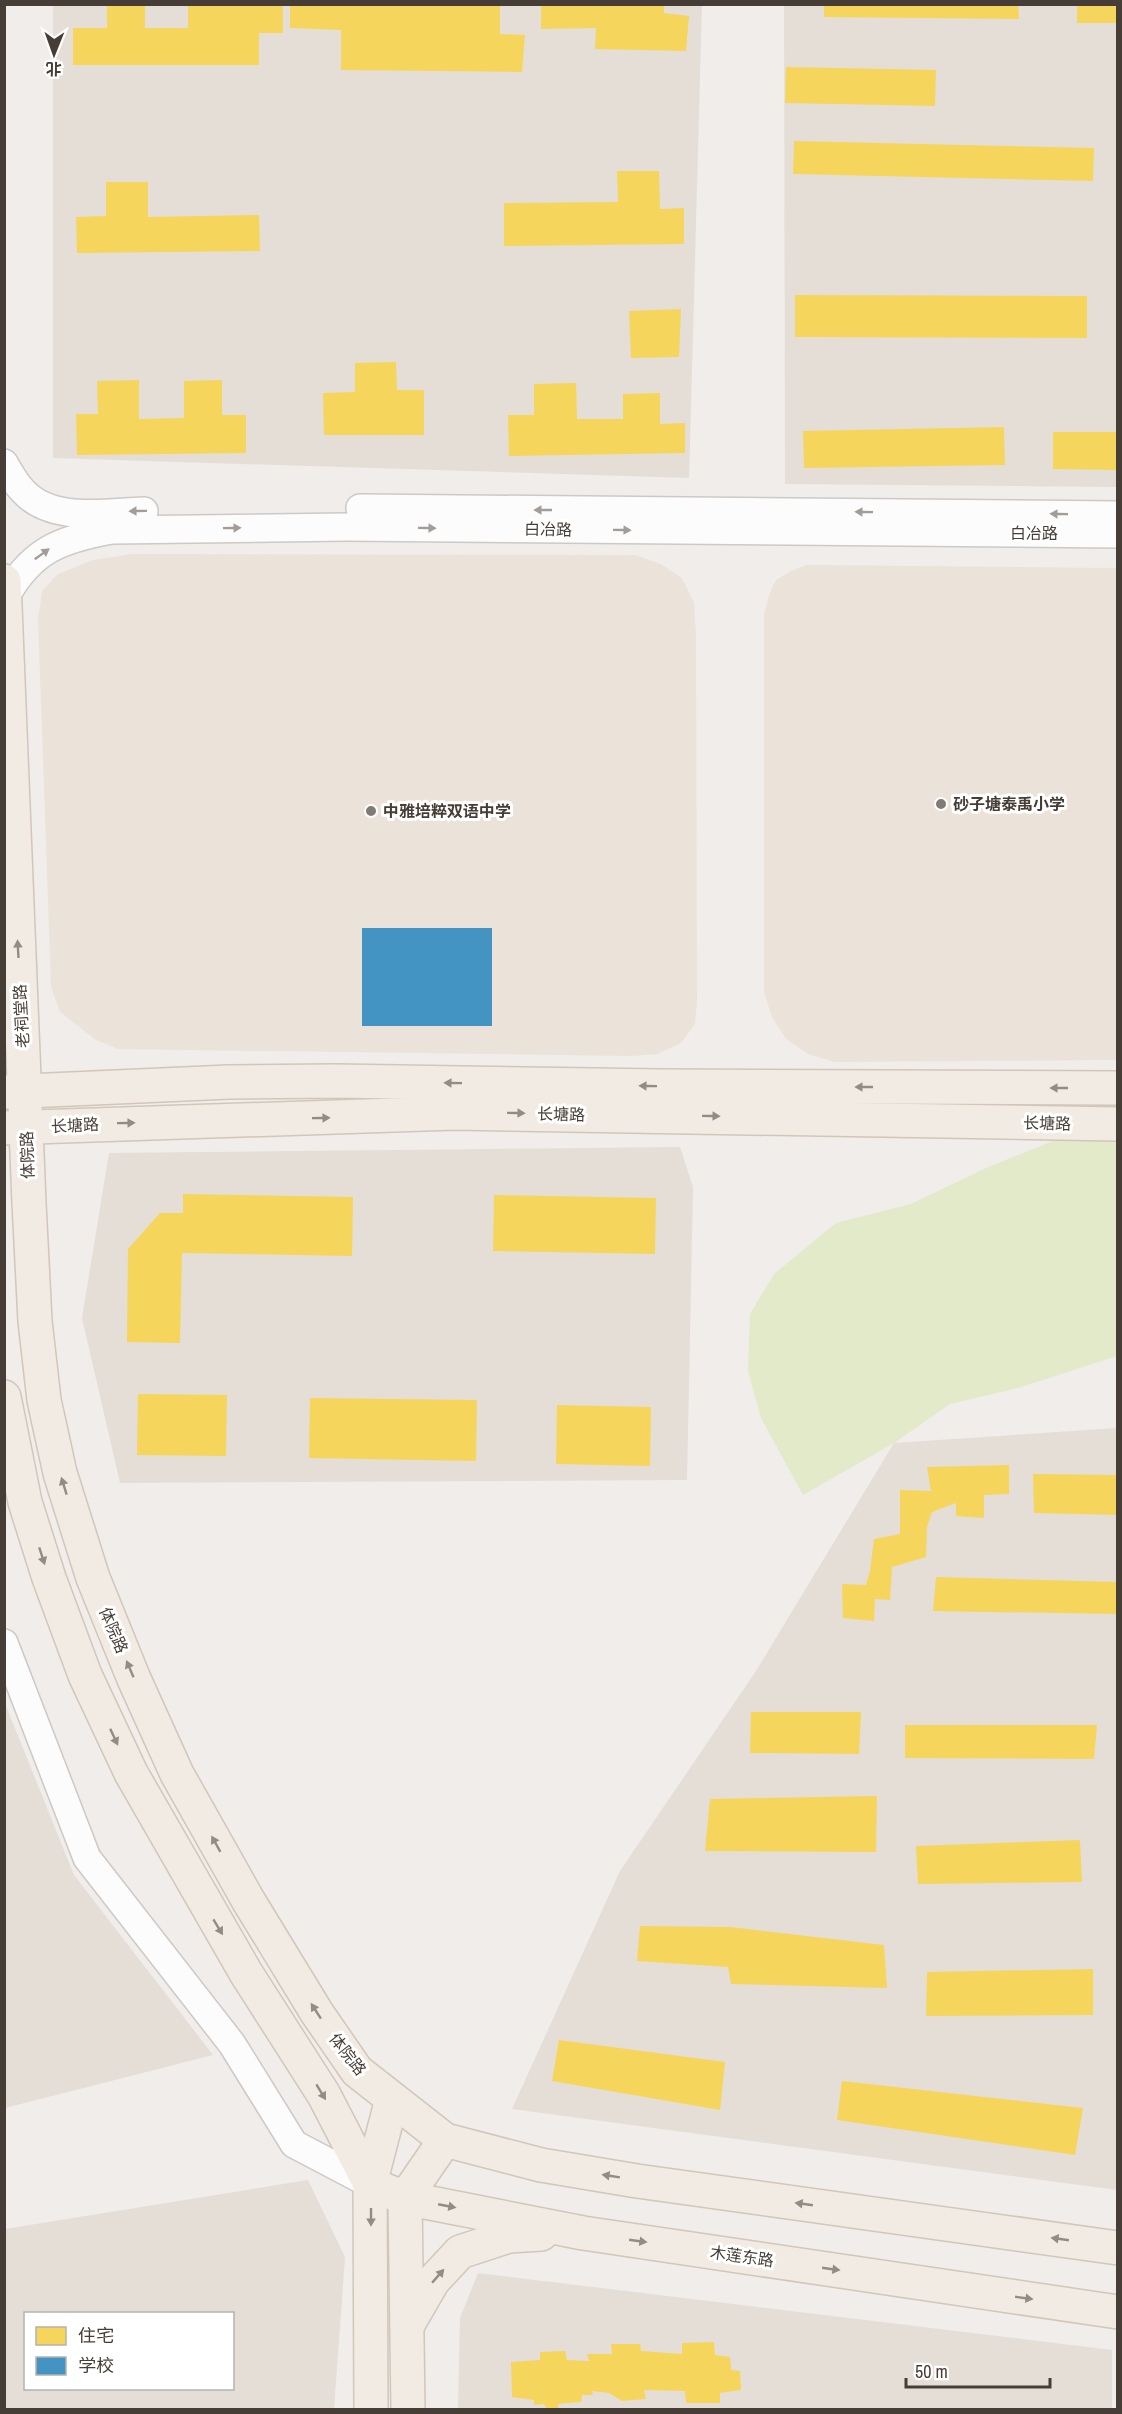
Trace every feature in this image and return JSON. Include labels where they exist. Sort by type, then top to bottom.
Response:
[{"type":"main road","name":"老祠堂路","points":[[4,581],[15,1092]]},
{"type":"main road","name":"长塘路","points":[[15,1092],[229,1082],[323,1081],[660,1086],[1118,1088]]},
{"type":"main road","name":"体院路","points":[[15,1092],[15,1128],[44,1400],[60,1473],[93,1578],[177,1774],[248,1900],[317,2013],[357,2071],[446,2140]]},
{"type":"main road","name":"长塘路","points":[[15,1128],[454,1113],[1118,1124]]},
{"type":"main road","points":[[4,1398],[25,1502],[49,1578],[85,1675],[126,1764],[176,1856],[246,1973],[324,2096],[370,2184]]},
{"type":"main road","points":[[371,2409],[370,2184],[392,2098]]},
{"type":"main road","points":[[408,2409],[405,2198],[446,2140],[541,2165],[636,2181],[1118,2248]]},
{"type":"main road","name":"木莲东路","points":[[370,2184],[405,2198],[583,2232],[1118,2312]]},
{"type":"main road","points":[[407,2326],[433,2282],[460,2252],[509,2236],[583,2232]]},
{"type":"street","name":"白冶路","points":[[4,463],[24,492],[41,505],[59,511],[83,513],[346,508],[1118,515]]},
{"type":"street","name":"白冶路","points":[[5,598],[17,576],[48,549],[80,536],[112,530],[346,527],[1118,534]]},
{"type":"street","points":[[4,1643],[87,1858],[232,2044],[294,2144],[370,2184]]},
{"type":"shaded area","points":[[53,5],[702,5],[689,478],[53,458]]},
{"type":"shaded area","points":[[784,5],[1117,5],[1117,487],[785,484]]},
{"type":"shaded area","name":"中雅培粹双语中学","points":[[132,554],[635,555],[661,564],[682,578],[694,603],[696,636],[697,1002],[695,1024],[681,1043],[658,1054],[632,1056],[118,1049],[96,1040],[60,1012],[51,987],[38,619],[42,591],[58,574],[93,560]]},
{"type":"shaded area","name":"砂子塘泰禹小学","points":[[807,565],[1117,568],[1117,1060],[834,1062],[808,1054],[786,1039],[772,1017],[764,993],[764,615],[776,580]]},
{"type":"shaded area","points":[[680,1147],[693,1187],[687,1480],[120,1483],[82,1318],[109,1153]]},
{"type":"shaded area","points":[[1117,1428],[1117,2190],[512,2109],[620,1871],[756,1671],[894,1443]]},
{"type":"shaded area","points":[[4,1701],[74,1875],[213,2055],[5,2108]]},
{"type":"shaded area","points":[[308,2180],[345,2257],[334,2409],[5,2409],[5,2229]]},
{"type":"shaded area","points":[[478,2273],[1112,2350],[1112,2409],[458,2410],[460,2318]]},
{"type":"green space","points":[[1058,1139],[1117,1141],[1117,1356],[1018,1388],[950,1404],[894,1443],[803,1495],[761,1418],[748,1371],[750,1314],[774,1274],[836,1223],[911,1204],[986,1168]]},
{"type":"building: 住宅","points":[[107,4],[145,4],[145,28],[188,28],[188,4],[283,4],[283,33],[259,33],[259,65],[73,65],[73,28],[107,28]]},
{"type":"building: 住宅","points":[[290,4],[500,4],[500,34],[525,35],[522,72],[341,70],[341,30],[290,28]]},
{"type":"building: 住宅","points":[[541,4],[664,4],[664,13],[689,16],[686,51],[595,49],[596,28],[541,29]]},
{"type":"building: 住宅","points":[[824,4],[1018,4],[1019,19],[824,17]]},
{"type":"building: 住宅","points":[[1077,4],[1118,4],[1118,23],[1077,23]]},
{"type":"building: 住宅","points":[[786,67],[936,70],[935,106],[785,103]]},
{"type":"building: 住宅","points":[[794,141],[1094,148],[1093,181],[793,174]]},
{"type":"building: 住宅","points":[[617,171],[659,171],[660,209],[684,208],[684,244],[504,246],[504,203],[618,202]]},
{"type":"building: 住宅","points":[[106,182],[148,182],[148,217],[259,215],[260,251],[77,253],[76,217],[106,216]]},
{"type":"building: 住宅","points":[[795,295],[1087,296],[1087,338],[795,337]]},
{"type":"building: 住宅","points":[[681,309],[679,357],[631,358],[629,311]]},
{"type":"building: 住宅","points":[[396,362],[397,390],[424,390],[424,435],[324,435],[323,393],[355,392],[355,363]]},
{"type":"building: 住宅","points":[[139,380],[139,419],[184,418],[184,381],[222,380],[222,415],[246,415],[246,453],[77,455],[76,414],[98,414],[97,381]]},
{"type":"building: 住宅","points":[[576,383],[577,419],[623,419],[623,394],[660,393],[660,424],[685,423],[685,453],[509,456],[508,415],[534,415],[534,384]]},
{"type":"building: 住宅","points":[[1004,427],[1005,465],[804,468],[803,431]]},
{"type":"building: 住宅","points":[[1053,432],[1118,432],[1118,470],[1053,469]]},
{"type":"building: 住宅","points":[[183,1194],[353,1197],[352,1256],[182,1253],[180,1343],[127,1342],[128,1249],[160,1213],[183,1213]]},
{"type":"building: 住宅","points":[[494,1195],[656,1198],[655,1254],[493,1251]]},
{"type":"building: 住宅","points":[[138,1394],[227,1395],[226,1456],[137,1455]]},
{"type":"building: 住宅","points":[[310,1398],[477,1400],[476,1461],[309,1458]]},
{"type":"building: 住宅","points":[[557,1405],[651,1407],[650,1466],[556,1464]]},
{"type":"building: 住宅","points":[[1009,1465],[1009,1494],[984,1495],[984,1518],[956,1516],[956,1503],[932,1512],[927,1527],[926,1557],[892,1567],[890,1600],[875,1599],[874,1621],[843,1618],[842,1584],[866,1585],[874,1539],[900,1534],[900,1490],[931,1491],[927,1467]]},
{"type":"building: 住宅","points":[[1033,1474],[1118,1475],[1118,1515],[1034,1513]]},
{"type":"building: 住宅","points":[[936,1577],[1118,1582],[1118,1614],[933,1611]]},
{"type":"building: 住宅","points":[[751,1712],[861,1712],[859,1754],[750,1753]]},
{"type":"building: 住宅","points":[[905,1725],[1097,1725],[1094,1759],[905,1758]]},
{"type":"building: 住宅","points":[[877,1796],[876,1852],[705,1851],[710,1799]]},
{"type":"building: 住宅","points":[[1080,1840],[1082,1882],[918,1884],[916,1846]]},
{"type":"building: 住宅","points":[[640,1926],[731,1927],[884,1945],[887,1988],[731,1984],[728,1967],[637,1961]]},
{"type":"building: 住宅","points":[[1093,1969],[1093,2015],[926,2016],[927,1972]]},
{"type":"building: 住宅","points":[[559,2040],[725,2062],[720,2110],[552,2081]]},
{"type":"building: 住宅","points":[[842,2081],[1083,2108],[1075,2155],[837,2120]]},
{"type":"building: 住宅","points":[[714,2342],[715,2355],[730,2357],[731,2370],[740,2371],[741,2390],[720,2393],[720,2403],[686,2403],[685,2391],[644,2390],[646,2399],[622,2401],[609,2393],[592,2391],[593,2395],[582,2395],[581,2402],[558,2404],[559,2410],[547,2410],[544,2404],[534,2405],[534,2400],[512,2397],[511,2362],[540,2360],[540,2352],[565,2351],[567,2360],[589,2361],[587,2354],[612,2354],[611,2344],[640,2344],[641,2351],[682,2354],[682,2343]]},
{"type":"building: 学校","points":[[362,928],[492,928],[492,1026],[362,1026]]},
{"type":"place","name":"砂子塘泰禹小学","points":[[941,804]]},
{"type":"place","name":"中雅培粹双语中学","points":[[371,811]]}]
